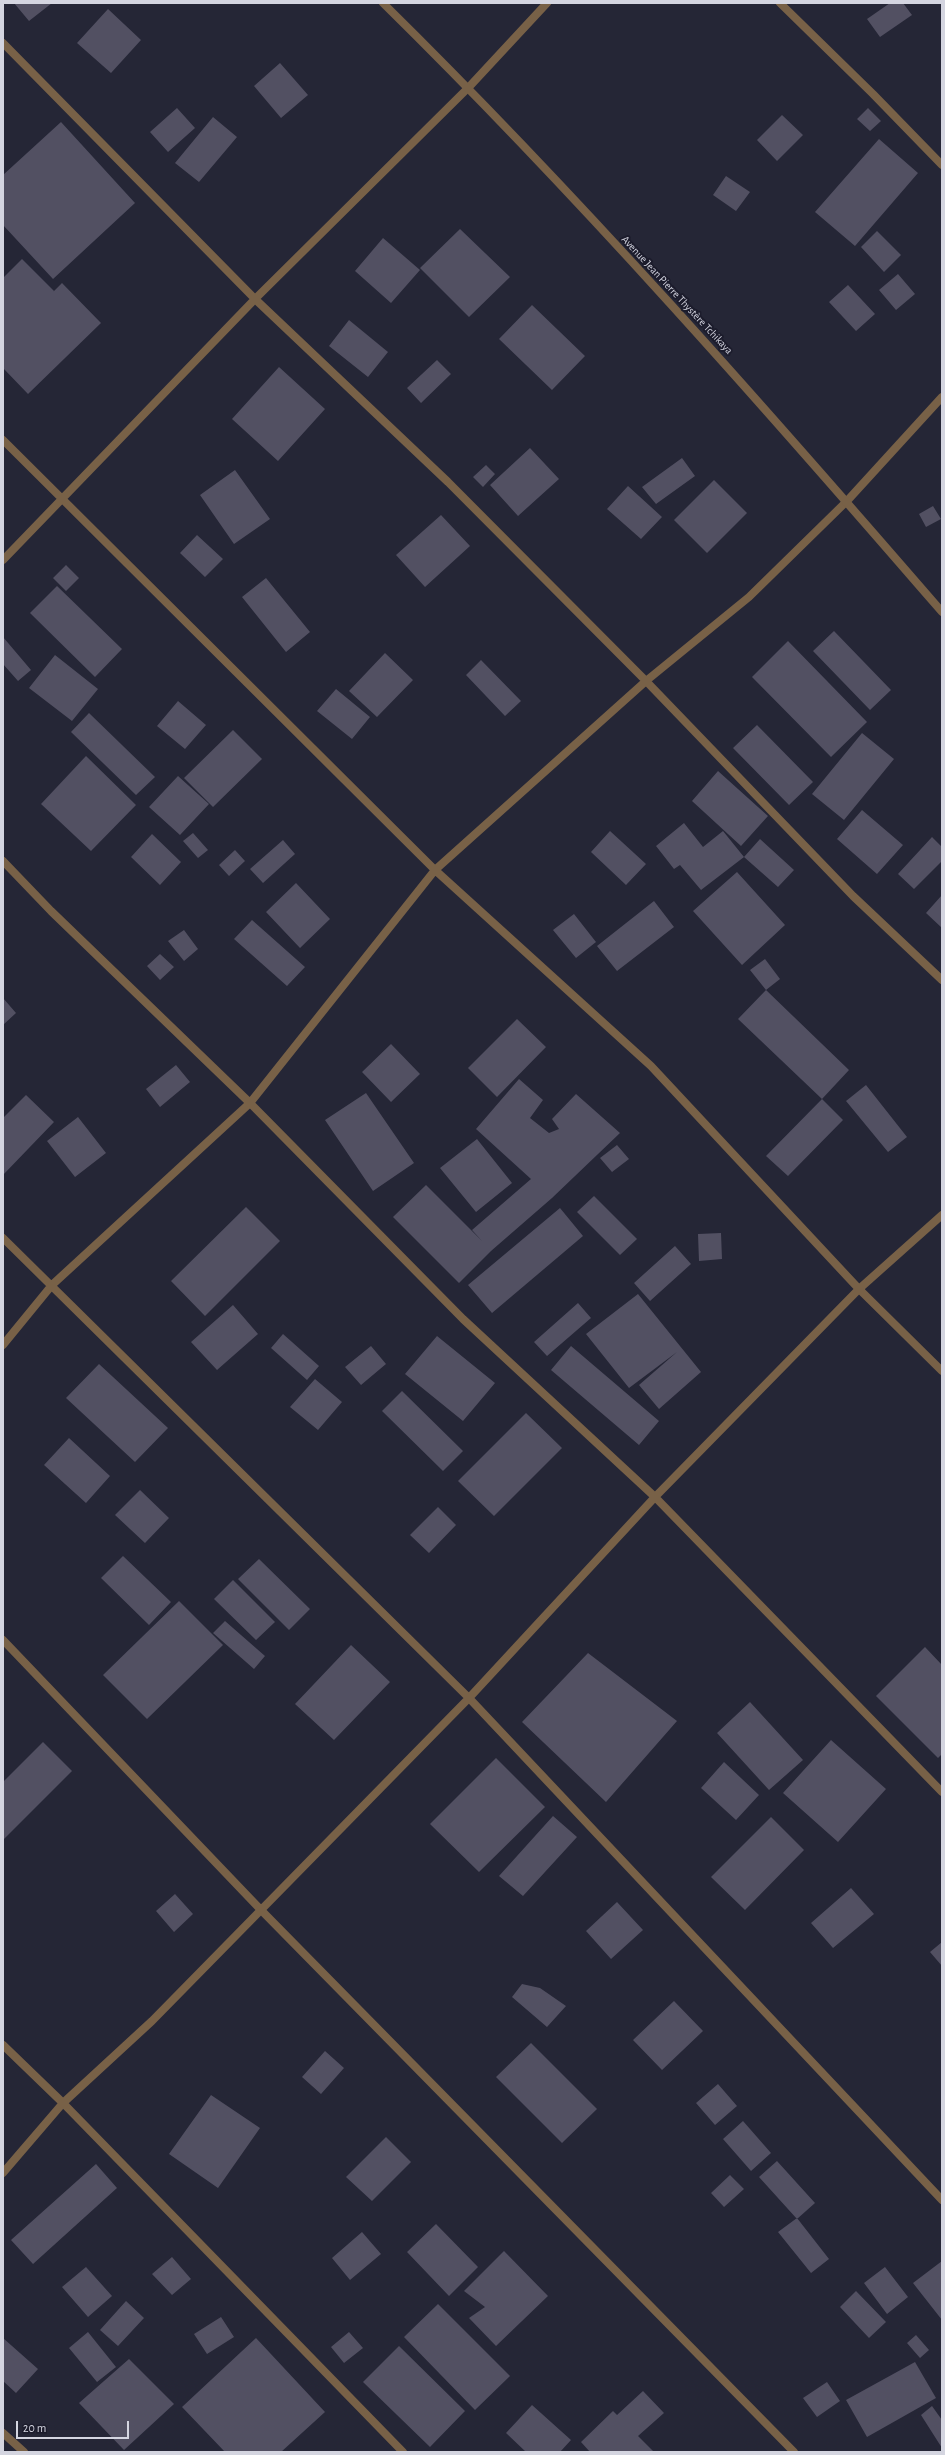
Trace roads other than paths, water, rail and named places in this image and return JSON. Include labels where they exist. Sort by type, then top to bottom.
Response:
[{"type":"street","name":"Avenue Jean Pierre Thystère Tchikaya","points":[[383,3],[469,87],[721,359],[848,501],[942,612]]},
{"type":"street","points":[[3,560],[255,299],[469,87],[547,3]]},
{"type":"street","points":[[780,3],[873,94],[942,165]]},
{"type":"street","points":[[3,43],[255,299],[448,482],[646,681],[853,896],[942,980]]},
{"type":"street","points":[[3,1345],[52,1285],[250,1103],[435,870],[646,681],[749,597],[848,501],[942,397]]},
{"type":"street","points":[[3,440],[435,870],[651,1066],[859,1289],[942,1371]]},
{"type":"street","points":[[3,861],[50,910],[250,1103],[463,1319],[655,1497],[942,1792]]},
{"type":"street","points":[[3,2173],[63,2103],[152,2021],[469,1698],[655,1497],[859,1289],[942,1214]]},
{"type":"street","points":[[3,1238],[469,1698],[942,2200]]},
{"type":"street","points":[[3,1640],[261,1910],[794,2452]]},
{"type":"street","points":[[3,2045],[63,2103],[403,2452]]},
{"type":"street","points":[[3,2433],[24,2452]]}]
